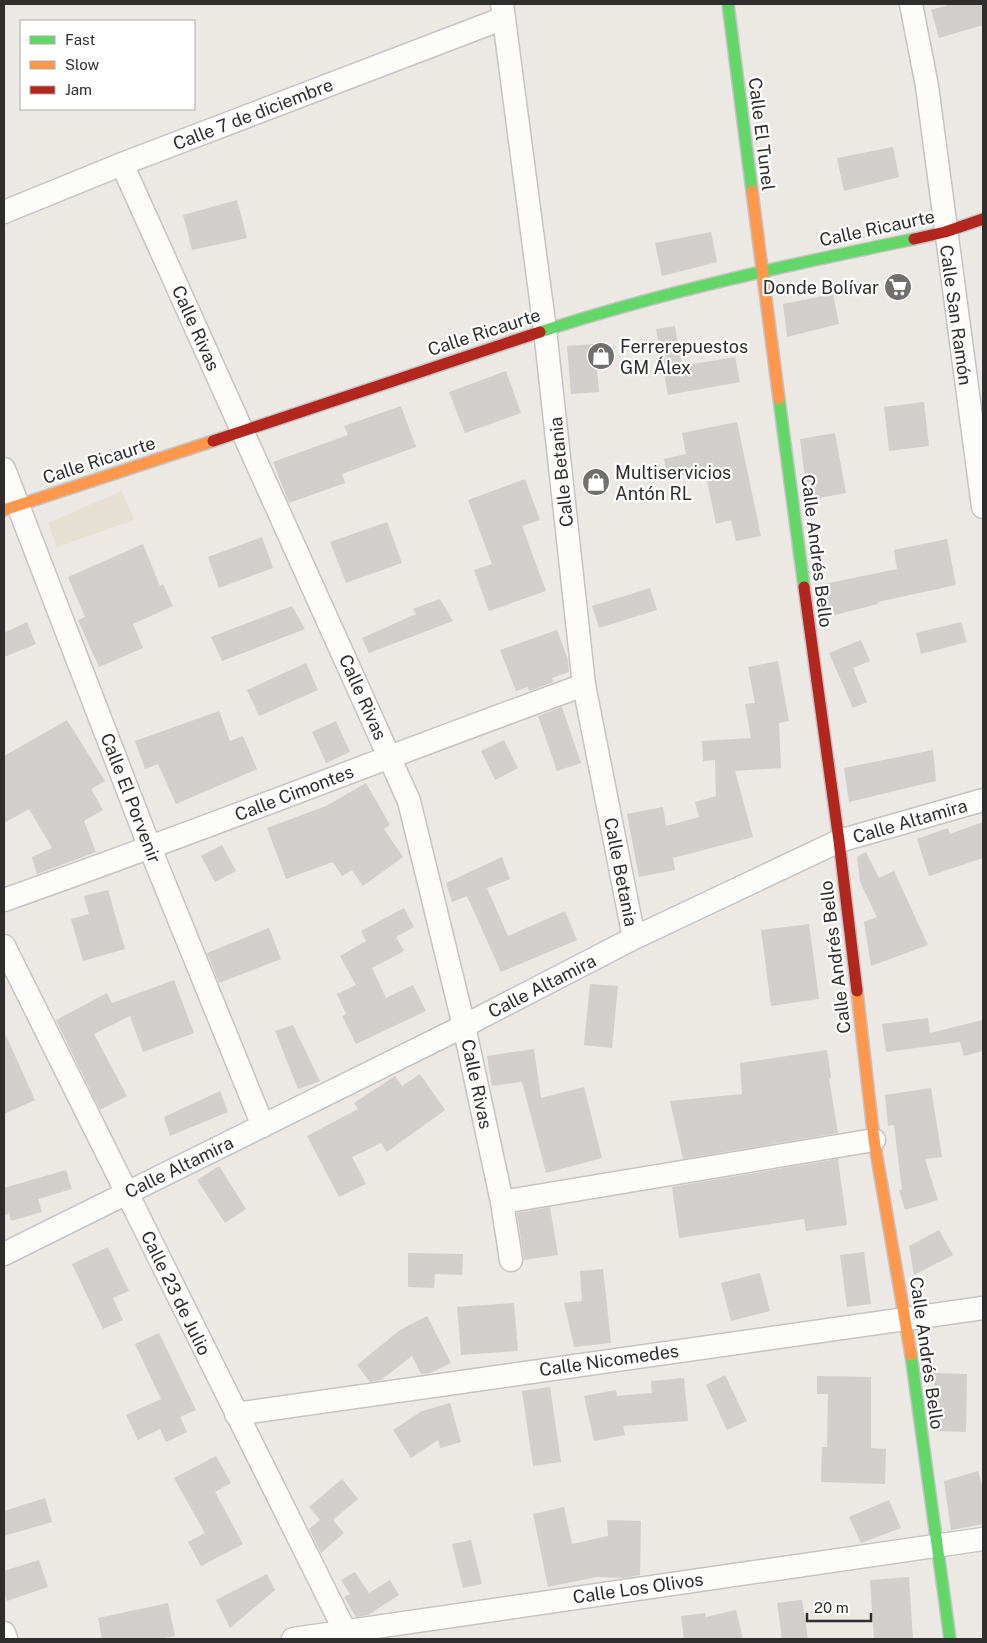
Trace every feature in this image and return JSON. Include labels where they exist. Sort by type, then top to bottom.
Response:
[{"type":"street","name":"Calle El Tunel","points":[[728,4],[762,270]]},
{"type":"street","name":"Calle San Ramón","points":[[912,4],[927,86],[983,507]]},
{"type":"street","name":"Calle 7 de diciembre","points":[[4,212],[503,11]]},
{"type":"street","name":"Calle Betania","points":[[503,11],[545,330],[584,685],[634,938]]},
{"type":"street","name":"Calle Rivas","points":[[122,164],[390,755],[409,801],[464,1026],[502,1202],[512,1260]]},
{"type":"street","name":"Calle Ricaurte","points":[[10,508],[545,330],[762,270],[945,232],[983,219]]},
{"type":"street","name":"Calle Andrés Bello","points":[[762,270],[839,841],[874,1140],[906,1317],[950,1639]]},
{"type":"street","name":"Calle El Porvenir","points":[[4,469],[10,508],[263,1126]]},
{"type":"street","name":"Calle Cimontes","points":[[4,900],[150,848],[390,755],[584,685]]},
{"type":"street","name":"Calle Altamira","points":[[4,1254],[464,1026],[634,938],[839,841],[983,800]]},
{"type":"street","name":"Calle 23 de Julio","points":[[4,946],[347,1635]]},
{"type":"street","points":[[502,1202],[874,1140]]},
{"type":"street","name":"Calle Nicomedes","points":[[236,1414],[906,1317],[983,1308]]},
{"type":"street","name":"Calle Los Olivos","points":[[293,1639],[347,1635],[983,1539]]},
{"type":"street","points":[[4,1633],[6,1639]]},
{"type":"shaded area","points":[[122,491],[134,520],[57,547],[48,523]]},
{"type":"building","points":[[951,4],[982,4],[983,25],[939,38],[931,10]]},
{"type":"building","points":[[893,147],[899,177],[844,191],[837,158]]},
{"type":"building","points":[[237,200],[247,238],[192,250],[183,215]]},
{"type":"building","points":[[711,232],[717,262],[662,276],[655,243]]},
{"type":"building","points":[[833,294],[839,324],[787,337],[783,304]]},
{"type":"building","points":[[675,326],[682,366],[735,357],[740,382],[668,395],[656,329]]},
{"type":"building","points":[[595,344],[599,392],[571,394],[567,346]]},
{"type":"building","points":[[506,371],[521,413],[465,433],[449,392]]},
{"type":"building","points":[[924,402],[929,446],[889,451],[884,407]]},
{"type":"building","points":[[401,406],[416,447],[342,474],[345,483],[289,503],[273,462],[348,435],[344,426]]},
{"type":"building","points":[[737,422],[761,536],[736,541],[731,520],[716,524],[705,471],[668,478],[664,459],[686,454],[682,433]]},
{"type":"building","points":[[835,433],[846,493],[808,500],[800,439]]},
{"type":"building","points":[[525,479],[540,520],[522,526],[546,591],[489,611],[474,570],[492,564],[468,500]]},
{"type":"building","points":[[387,522],[402,563],[346,583],[330,542]]},
{"type":"building","points":[[262,537],[273,568],[219,588],[208,557]]},
{"type":"building","points":[[947,539],[956,585],[878,602],[878,604],[823,618],[819,585],[897,569],[894,550]]},
{"type":"building","points":[[143,544],[160,586],[163,584],[173,606],[133,624],[143,648],[99,667],[78,620],[85,617],[68,577]]},
{"type":"building","points":[[650,588],[657,610],[599,628],[592,606]]},
{"type":"building","points":[[440,599],[453,621],[369,653],[362,638],[416,614],[413,609]]},
{"type":"building","points":[[292,606],[305,629],[222,661],[211,637]]},
{"type":"building","points":[[27,622],[36,644],[4,657],[4,633]]},
{"type":"building","points":[[961,622],[967,642],[921,654],[916,633]]},
{"type":"building","points":[[557,630],[568,660],[569,672],[552,678],[553,682],[529,691],[528,687],[516,691],[500,650]]},
{"type":"building","points":[[861,640],[870,661],[853,668],[867,702],[853,708],[829,653]]},
{"type":"building","points":[[778,661],[789,721],[779,723],[781,768],[735,771],[753,837],[673,858],[675,870],[639,877],[627,814],[663,807],[666,826],[699,817],[695,802],[716,796],[715,760],[703,761],[702,741],[751,738],[745,704],[755,703],[748,667]]},
{"type":"building","points":[[306,663],[318,690],[259,716],[247,690]]},
{"type":"building","points":[[562,707],[581,763],[557,771],[538,716]]},
{"type":"building","points":[[219,711],[230,741],[243,736],[257,769],[176,804],[158,764],[145,769],[135,741]]},
{"type":"building","points":[[67,720],[105,781],[91,789],[103,810],[84,821],[96,852],[37,874],[32,857],[52,848],[29,809],[4,823],[4,756]]},
{"type":"building","points":[[336,721],[350,752],[326,763],[312,732]]},
{"type":"building","points":[[504,740],[518,768],[495,780],[481,751]]},
{"type":"building","points":[[933,750],[936,781],[849,802],[844,768]]},
{"type":"building","points":[[366,783],[390,825],[384,829],[403,857],[363,886],[352,870],[342,876],[333,862],[286,879],[267,828],[326,806]]},
{"type":"building","points":[[983,822],[983,858],[929,876],[917,839],[948,828],[950,834]]},
{"type":"building","points":[[222,845],[236,871],[215,882],[201,856]]},
{"type":"building","points":[[866,852],[879,878],[894,871],[928,945],[871,966],[864,922],[877,917],[860,882],[857,857]]},
{"type":"building","points":[[502,857],[510,879],[487,888],[508,936],[565,911],[577,940],[501,972],[467,896],[452,902],[446,883]]},
{"type":"building","points":[[108,890],[125,949],[83,961],[71,919],[89,914],[84,896]]},
{"type":"building","points":[[404,908],[414,927],[396,937],[404,951],[372,968],[386,998],[413,985],[426,1011],[356,1044],[342,1016],[346,1014],[337,994],[356,985],[340,956],[366,941],[361,931]]},
{"type":"building","points":[[809,924],[819,999],[771,1006],[761,930]]},
{"type":"building","points":[[269,928],[281,959],[219,983],[207,953]]},
{"type":"building","points":[[174,980],[194,1033],[143,1052],[130,1016],[94,1034],[127,1096],[100,1110],[56,1020],[107,993],[112,1003]]},
{"type":"building","points":[[590,984],[618,986],[612,1048],[584,1045]]},
{"type":"building","points":[[928,1018],[930,1033],[983,1020],[983,1051],[964,1056],[960,1042],[886,1052],[882,1024]]},
{"type":"building","points":[[293,1025],[320,1081],[298,1089],[275,1031]]},
{"type":"building","points":[[4,1031],[35,1100],[4,1114]]},
{"type":"building","points":[[534,1049],[541,1098],[584,1087],[602,1158],[546,1173],[522,1082],[492,1086],[487,1056]]},
{"type":"building","points":[[827,1050],[831,1078],[829,1079],[838,1133],[683,1159],[670,1101],[742,1094],[740,1063]]},
{"type":"building","points":[[420,1074],[445,1110],[387,1152],[381,1143],[352,1157],[366,1184],[339,1197],[307,1136],[358,1109],[354,1103],[395,1076],[402,1086]]},
{"type":"building","points":[[931,1088],[942,1157],[925,1159],[938,1200],[905,1210],[899,1190],[902,1190],[894,1125],[888,1126],[885,1095]]},
{"type":"building","points":[[220,1091],[228,1112],[170,1136],[164,1117]]},
{"type":"building","points":[[838,1159],[847,1225],[806,1231],[804,1219],[679,1238],[672,1187]]},
{"type":"building","points":[[219,1166],[246,1209],[225,1223],[197,1180]]},
{"type":"building","points":[[66,1170],[72,1189],[38,1199],[42,1212],[11,1221],[9,1213],[4,1216],[4,1188]]},
{"type":"building","points":[[550,1207],[558,1255],[524,1260],[517,1213]]},
{"type":"building","points":[[939,1230],[953,1255],[914,1275],[909,1246]]},
{"type":"building","points":[[108,1247],[129,1291],[113,1298],[123,1320],[103,1329],[72,1264]]},
{"type":"building","points":[[864,1252],[871,1304],[847,1307],[840,1255]]},
{"type":"building","points":[[408,1253],[463,1254],[462,1275],[435,1274],[434,1288],[408,1287]]},
{"type":"building","points":[[603,1269],[611,1343],[574,1347],[564,1303],[582,1301],[580,1271]]},
{"type":"building","points":[[760,1273],[770,1311],[731,1321],[721,1283]]},
{"type":"building","points":[[514,1303],[518,1351],[461,1355],[457,1307]]},
{"type":"building","points":[[427,1316],[451,1363],[430,1373],[421,1374],[412,1356],[381,1380],[370,1382],[357,1365],[400,1330]]},
{"type":"building","points":[[159,1333],[196,1410],[180,1417],[187,1432],[166,1442],[160,1429],[138,1440],[126,1415],[161,1399],[135,1344]]},
{"type":"building","points":[[933,1373],[967,1374],[966,1432],[937,1431]]},
{"type":"building","points":[[725,1375],[747,1421],[727,1430],[706,1385]]},
{"type":"building","points":[[817,1376],[871,1377],[871,1448],[886,1449],[885,1484],[821,1482],[822,1447],[827,1447],[828,1394],[817,1394]]},
{"type":"building","points":[[684,1378],[688,1421],[623,1426],[625,1435],[594,1441],[584,1396],[616,1390],[617,1396],[652,1393],[651,1381]]},
{"type":"building","points":[[550,1387],[561,1462],[533,1466],[522,1391]]},
{"type":"building","points":[[450,1403],[461,1442],[440,1448],[438,1440],[411,1458],[393,1430],[422,1411]]},
{"type":"building","points":[[216,1456],[231,1483],[215,1492],[243,1544],[201,1566],[188,1542],[205,1533],[174,1478]]},
{"type":"building","points":[[978,1471],[983,1488],[983,1524],[951,1530],[944,1481]]},
{"type":"building","points":[[342,1479],[358,1499],[333,1520],[344,1533],[321,1553],[309,1529],[320,1520],[309,1507]]},
{"type":"building","points":[[45,1498],[52,1522],[4,1536],[4,1511]]},
{"type":"building","points":[[889,1500],[901,1528],[861,1543],[849,1517]]},
{"type":"building","points":[[564,1507],[572,1544],[608,1536],[607,1520],[641,1521],[640,1575],[624,1578],[596,1577],[548,1587],[533,1514]]},
{"type":"building","points":[[471,1540],[482,1584],[463,1588],[452,1544]]},
{"type":"building","points":[[39,1560],[48,1587],[7,1601],[4,1591],[4,1571]]},
{"type":"building","points":[[355,1572],[369,1593],[390,1580],[399,1595],[368,1615],[356,1617],[344,1597],[350,1594],[341,1580]]},
{"type":"building","points":[[267,1574],[275,1590],[230,1628],[216,1600]]},
{"type":"building","points":[[909,1577],[913,1639],[874,1639],[870,1580]]},
{"type":"building","points":[[802,1600],[808,1639],[782,1639],[777,1603]]},
{"type":"building","points":[[168,1603],[175,1636],[159,1639],[102,1639],[98,1618]]},
{"type":"building","points":[[736,1610],[743,1639],[684,1639],[681,1616],[705,1613],[706,1617]]},
{"type":"traffic: fast","points":[[728,4],[752,191]]},
{"type":"traffic: fast","points":[[540,332],[679,292],[772,269],[914,239]]},
{"type":"traffic: fast","points":[[779,399],[804,587]]},
{"type":"traffic: fast","points":[[911,1355],[950,1639]]},
{"type":"traffic: slow","points":[[752,191],[779,399]]},
{"type":"traffic: slow","points":[[4,510],[213,441]]},
{"type":"traffic: slow","points":[[857,991],[874,1140],[911,1355]]},
{"type":"traffic: jam","points":[[914,239],[945,232],[983,219]]},
{"type":"traffic: jam","points":[[213,441],[540,332]]},
{"type":"traffic: jam","points":[[804,587],[839,841],[857,991]]},
{"type":"place","name":"Donde Bolívar","points":[[898,287]]},
{"type":"place","name":"Ferrerepuestos GM Álex","points":[[601,356]]},
{"type":"place","name":"Multiservicios Antón RL","points":[[596,482]]}]
